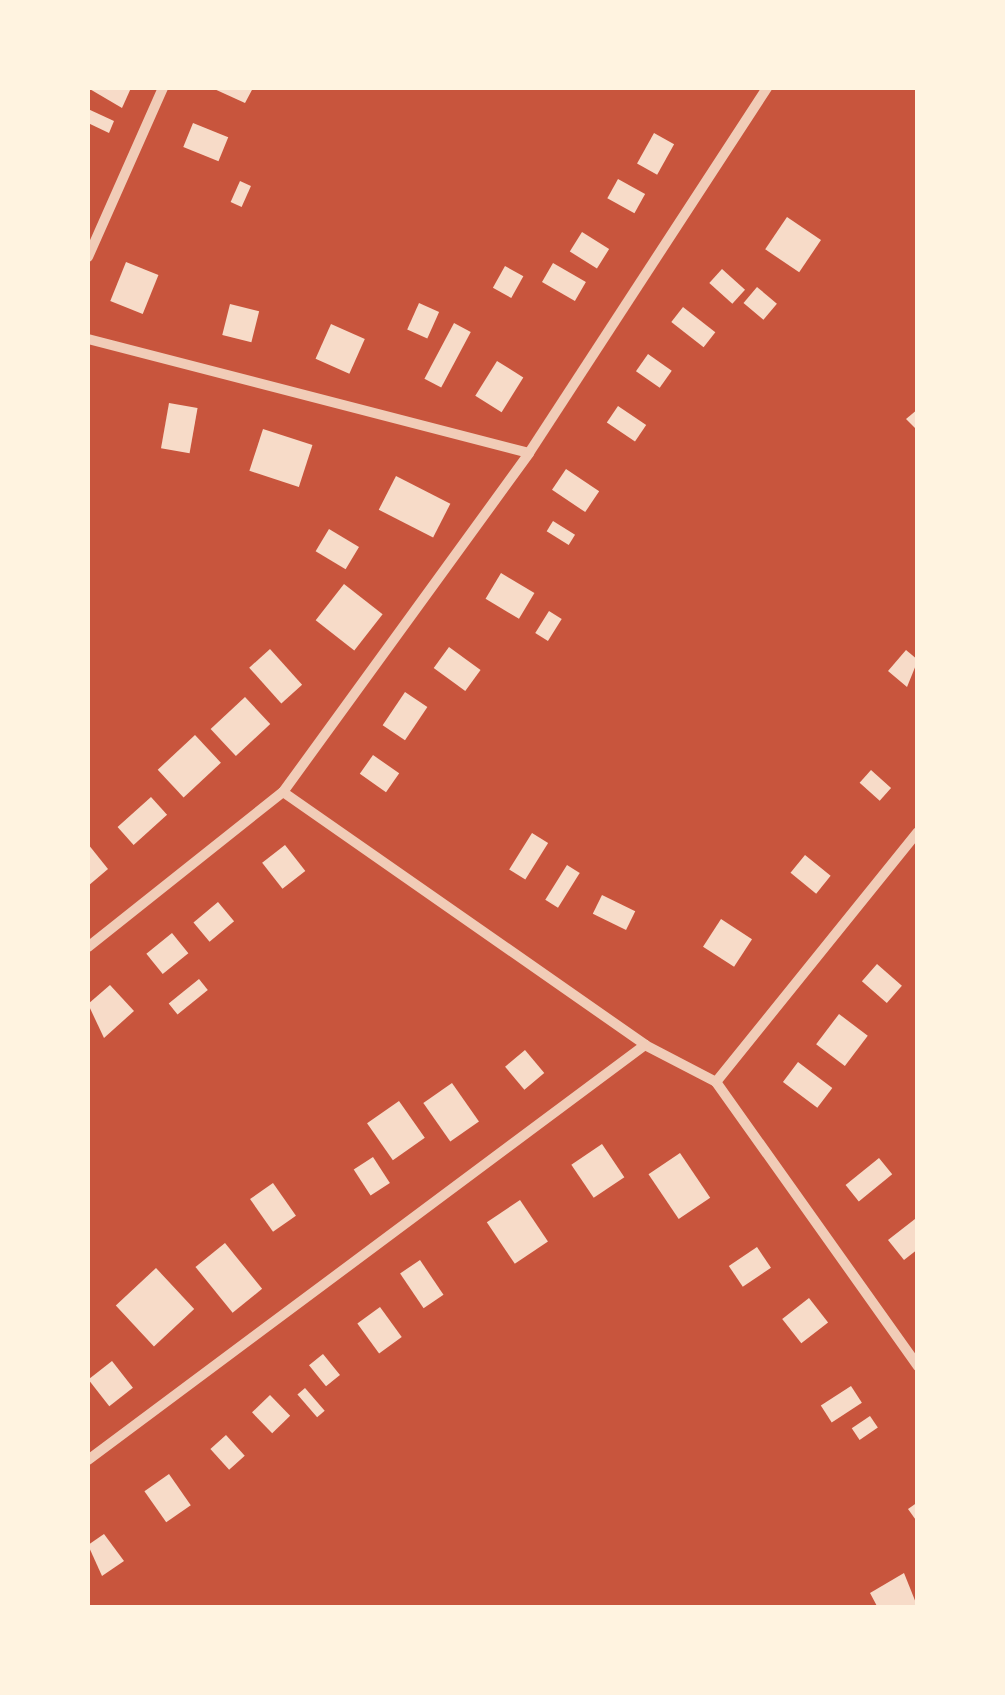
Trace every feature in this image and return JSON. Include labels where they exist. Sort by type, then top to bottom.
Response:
[{"type":"street","points":[[88,257],[163,88]]},
{"type":"street","points":[[88,947],[282,792],[528,454],[767,88]]},
{"type":"street","points":[[88,340],[528,454]]},
{"type":"street","points":[[282,792],[645,1045],[716,1082],[918,1366]]},
{"type":"street","points":[[716,1082],[918,832]]},
{"type":"street","points":[[88,1460],[645,1045]]},
{"type":"building","points":[[88,88],[131,88],[122,108]]},
{"type":"building","points":[[212,88],[253,88],[245,103]]},
{"type":"building","points":[[88,109],[114,121],[109,133],[88,123]]},
{"type":"building","points":[[193,123],[228,137],[218,161],[183,147]]},
{"type":"building","points":[[654,133],[674,144],[657,175],[637,164]]},
{"type":"building","points":[[618,179],[645,194],[634,213],[607,198]]},
{"type":"building","points":[[240,181],[251,186],[242,207],[231,202]]},
{"type":"building","points":[[787,217],[821,240],[799,272],[765,249]]},
{"type":"building","points":[[582,232],[609,249],[597,268],[570,252]]},
{"type":"building","points":[[126,262],[158,275],[143,314],[110,301]]},
{"type":"building","points":[[553,263],[586,282],[575,301],[542,282]]},
{"type":"building","points":[[505,266],[523,276],[511,298],[493,288]]},
{"type":"building","points":[[722,269],[745,290],[732,304],[709,283]]},
{"type":"building","points":[[757,287],[777,304],[763,320],[744,303]]},
{"type":"building","points":[[419,303],[439,312],[427,338],[407,329]]},
{"type":"building","points":[[230,304],[259,311],[251,342],[222,335]]},
{"type":"building","points":[[683,307],[715,332],[704,347],[671,322]]},
{"type":"building","points":[[454,323],[471,332],[441,388],[424,379]]},
{"type":"building","points":[[331,324],[365,339],[349,374],[316,359]]},
{"type":"building","points":[[648,354],[672,371],[660,388],[636,371]]},
{"type":"building","points":[[497,361],[523,377],[502,412],[475,396]]},
{"type":"building","points":[[169,403],[198,408],[190,453],[161,448]]},
{"type":"building","points":[[618,406],[646,425],[635,442],[607,423]]},
{"type":"building","points":[[918,409],[918,431],[906,419]]},
{"type":"building","points":[[263,429],[312,445],[299,487],[249,471]]},
{"type":"building","points":[[566,469],[599,491],[585,512],[552,490]]},
{"type":"building","points":[[396,476],[450,504],[433,538],[379,510]]},
{"type":"building","points":[[553,521],[575,535],[569,545],[547,531]]},
{"type":"building","points":[[329,529],[359,547],[346,569],[316,551]]},
{"type":"building","points":[[501,573],[534,593],[519,619],[486,599]]},
{"type":"building","points":[[344,584],[383,614],[354,650],[316,620]]},
{"type":"building","points":[[549,611],[562,619],[548,641],[535,633]]},
{"type":"building","points":[[449,647],[481,670],[465,691],[434,668]]},
{"type":"building","points":[[270,649],[302,685],[281,703],[249,668]]},
{"type":"building","points":[[906,650],[918,660],[907,687],[888,671]]},
{"type":"building","points":[[405,692],[427,707],[405,740],[383,725]]},
{"type":"building","points":[[245,697],[270,724],[236,756],[211,729]]},
{"type":"building","points":[[195,735],[221,763],[184,798],[158,770]]},
{"type":"building","points":[[373,755],[399,773],[386,792],[360,774]]},
{"type":"building","points":[[871,770],[891,788],[880,801],[860,783]]},
{"type":"building","points":[[151,797],[167,815],[134,845],[118,827]]},
{"type":"building","points":[[532,833],[548,843],[525,880],[509,869]]},
{"type":"building","points":[[88,844],[108,869],[88,886]]},
{"type":"building","points":[[285,845],[305,871],[282,889],[262,863]]},
{"type":"building","points":[[805,855],[831,876],[816,894],[791,873]]},
{"type":"building","points":[[567,865],[580,873],[558,908],[545,900]]},
{"type":"building","points":[[602,895],[635,911],[626,930],[593,914]]},
{"type":"building","points":[[218,902],[234,921],[210,942],[193,923]]},
{"type":"building","points":[[721,919],[752,939],[734,967],[703,947]]},
{"type":"building","points":[[172,933],[188,953],[163,974],[146,954]]},
{"type":"building","points":[[877,964],[902,986],[887,1003],[862,981]]},
{"type":"building","points":[[199,979],[208,990],[178,1014],[169,1004]]},
{"type":"building","points":[[110,985],[134,1011],[104,1038],[88,1004]]},
{"type":"building","points":[[839,1014],[868,1036],[845,1066],[816,1044]]},
{"type":"building","points":[[525,1050],[544,1073],[524,1090],[505,1067]]},
{"type":"building","points":[[798,1062],[832,1088],[817,1108],[783,1082]]},
{"type":"building","points":[[452,1083],[479,1122],[450,1142],[423,1103]]},
{"type":"building","points":[[399,1101],[425,1138],[393,1160],[367,1123]]},
{"type":"building","points":[[602,1144],[624,1177],[594,1198],[571,1165]]},
{"type":"building","points":[[680,1153],[710,1198],[679,1219],[648,1174]]},
{"type":"building","points":[[373,1157],[390,1183],[371,1196],[354,1170]]},
{"type":"building","points":[[879,1158],[892,1174],[859,1201],[846,1185]]},
{"type":"building","points":[[273,1183],[296,1216],[273,1232],[250,1199]]},
{"type":"building","points":[[520,1200],[548,1241],[515,1264],[487,1222]]},
{"type":"building","points":[[915,1219],[918,1249],[904,1260],[888,1240]]},
{"type":"building","points":[[225,1243],[262,1289],[233,1313],[195,1267]]},
{"type":"building","points":[[757,1247],[771,1268],[743,1287],[729,1266]]},
{"type":"building","points":[[420,1260],[443,1295],[424,1308],[400,1273]]},
{"type":"building","points":[[156,1268],[194,1309],[154,1346],[116,1306]]},
{"type":"building","points":[[809,1298],[828,1322],[801,1343],[782,1319]]},
{"type":"building","points":[[380,1307],[402,1337],[379,1353],[357,1323]]},
{"type":"building","points":[[323,1354],[340,1375],[326,1386],[309,1365]]},
{"type":"building","points":[[112,1361],[133,1388],[109,1406],[88,1379]]},
{"type":"building","points":[[851,1386],[862,1403],[832,1422],[821,1406]]},
{"type":"building","points":[[305,1388],[325,1411],[317,1417],[297,1395]]},
{"type":"building","points":[[270,1395],[290,1416],[272,1433],[252,1412]]},
{"type":"building","points":[[870,1416],[878,1428],[860,1440],[852,1428]]},
{"type":"building","points":[[226,1435],[245,1456],[229,1470],[210,1449]]},
{"type":"building","points":[[169,1474],[191,1505],[166,1522],[144,1491]]},
{"type":"building","points":[[918,1502],[918,1523],[908,1509]]},
{"type":"building","points":[[104,1534],[124,1561],[102,1576],[88,1545]]},
{"type":"building","points":[[904,1573],[918,1608],[878,1608],[870,1593]]}]
